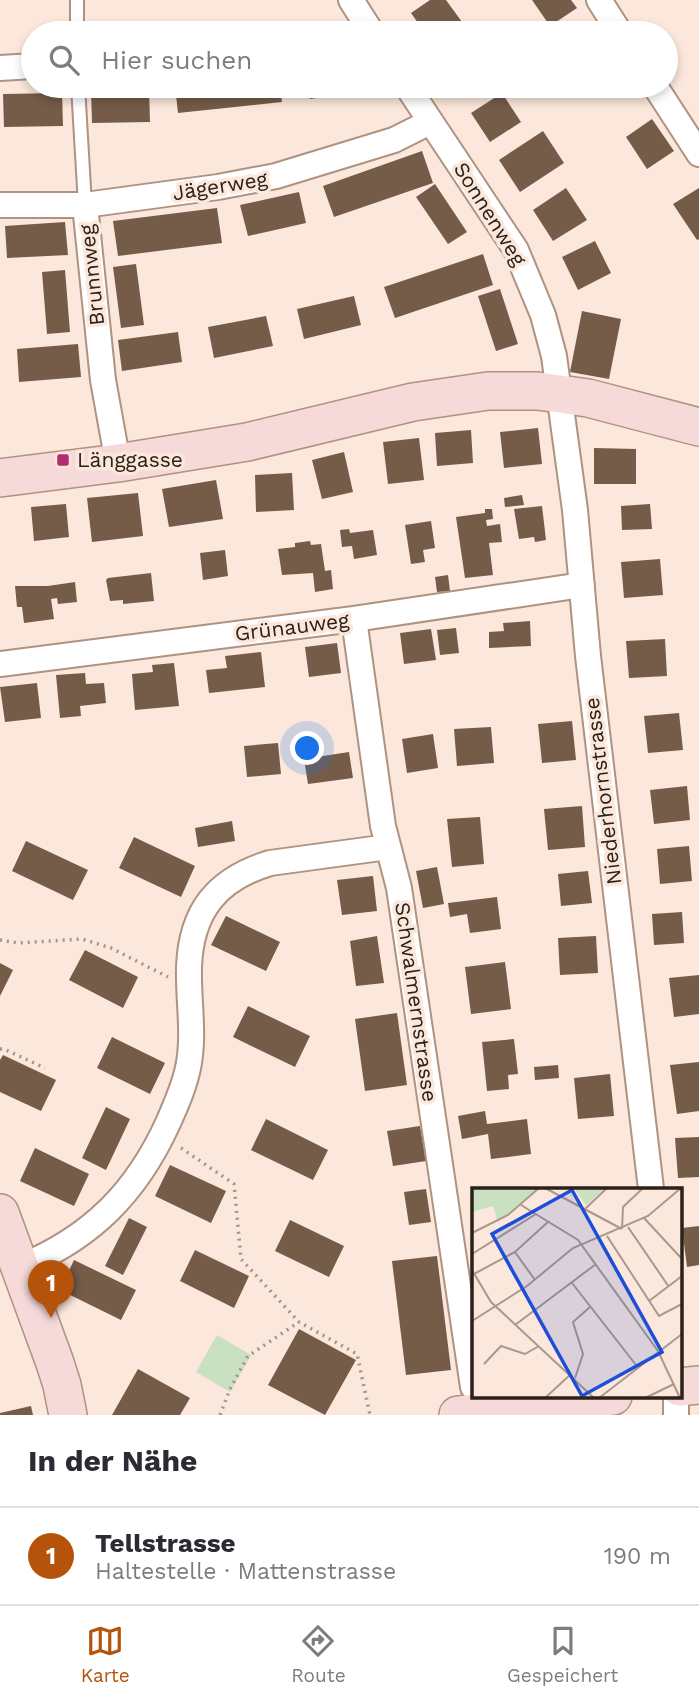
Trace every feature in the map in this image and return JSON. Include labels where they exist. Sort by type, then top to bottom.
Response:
[{"type":"street","points":[[351,0],[360,21]]},
{"type":"street","points":[[599,0],[612,21]]},
{"type":"street","points":[[0,68],[21,67]]},
{"type":"street","name":"Sonnenweg","points":[[415,98],[495,217],[521,261],[543,315],[554,356],[559,393]]},
{"type":"street","points":[[662,98],[699,154]]},
{"type":"street","name":"Jägerweg","points":[[0,205],[85,205],[218,187],[276,176],[394,140],[430,121]]},
{"type":"street","name":"Brunnweg","points":[[85,205],[103,380],[118,463]]},
{"type":"street","points":[[0,478],[118,463],[265,438],[434,398],[502,390],[559,393],[623,406],[699,427]]},
{"type":"street","name":"Niederhornstrasse","points":[[559,393],[575,510],[592,696],[651,1188]]},
{"type":"street","name":"Grünauweg","points":[[0,664],[354,620],[582,585]]},
{"type":"street","name":"Schwalmernstrasse","points":[[354,620],[382,817],[399,887],[471,1403]]},
{"type":"street","points":[[20,1267],[64,1247],[107,1214],[127,1192],[162,1135],[179,1097],[188,1066],[192,1033],[189,967],[193,938],[202,912],[216,891],[252,868],[270,863],[388,847]]},
{"type":"street","points":[[2,1224],[62,1385],[68,1415]]},
{"type":"street","points":[[471,1403],[572,1398]]},
{"type":"lane","points":[[77,0],[77,21]]},
{"type":"lane","name":"Brunnweg","points":[[79,98],[85,205]]},
{"type":"path","points":[[0,940],[18,943],[82,939],[111,948],[190,989]]},
{"type":"path","points":[[0,1049],[45,1068]]},
{"type":"path","points":[[162,1135],[234,1184],[242,1259],[299,1322],[358,1354],[370,1415]]},
{"type":"path","points":[[220,1415],[230,1389],[248,1356],[299,1322]]},
{"type":"green space","points":[[217,1335],[251,1355],[230,1392],[196,1372]]},
{"type":"building","points":[[430,0],[446,0],[461,21],[417,21],[411,13]]},
{"type":"building","points":[[532,0],[571,0],[577,8],[558,21],[547,21]]},
{"type":"building","points":[[3,94],[21,94],[21,98],[62,98],[63,126],[4,127]]},
{"type":"building","points":[[91,98],[149,98],[150,122],[92,123]]},
{"type":"building","points":[[176,98],[282,98],[282,102],[178,113]]},
{"type":"building","points":[[494,98],[505,98],[521,122],[490,142],[471,113]]},
{"type":"building","points":[[652,119],[674,151],[647,169],[626,137]]},
{"type":"building","points":[[543,131],[564,163],[520,192],[499,160]]},
{"type":"building","points":[[422,151],[433,183],[334,217],[323,186]]},
{"type":"building","points":[[435,184],[467,232],[448,244],[416,197]]},
{"type":"building","points":[[566,188],[587,220],[553,241],[533,210]]},
{"type":"building","points":[[699,188],[699,239],[697,240],[673,204]]},
{"type":"building","points":[[299,192],[306,223],[248,236],[240,205]]},
{"type":"building","points":[[217,208],[222,243],[118,256],[113,221]]},
{"type":"building","points":[[65,222],[68,255],[7,258],[5,226]]},
{"type":"building","points":[[595,241],[611,273],[578,290],[562,257]]},
{"type":"building","points":[[483,254],[493,285],[395,318],[384,287]]},
{"type":"building","points":[[136,264],[144,325],[121,328],[113,267]]},
{"type":"building","points":[[65,270],[70,332],[47,334],[42,272]]},
{"type":"building","points":[[500,289],[518,344],[496,351],[478,296]]},
{"type":"building","points":[[354,296],[361,325],[304,339],[297,309]]},
{"type":"building","points":[[582,311],[621,319],[609,379],[570,372]]},
{"type":"building","points":[[266,316],[273,346],[214,358],[208,327]]},
{"type":"building","points":[[178,332],[182,362],[122,371],[118,340]]},
{"type":"building","points":[[78,344],[81,377],[19,382],[17,349]]},
{"type":"building","points":[[538,428],[542,464],[504,468],[500,432]]},
{"type":"building","points":[[471,430],[473,463],[437,466],[435,433]]},
{"type":"building","points":[[419,438],[424,480],[388,484],[383,442]]},
{"type":"building","points":[[594,448],[636,449],[636,484],[594,484]]},
{"type":"building","points":[[344,452],[353,492],[322,499],[312,460]]},
{"type":"building","points":[[292,473],[294,510],[256,512],[255,475]]},
{"type":"building","points":[[216,480],[223,519],[169,527],[162,489]]},
{"type":"building","points":[[138,493],[143,536],[92,542],[87,498]]},
{"type":"building","points":[[522,495],[524,505],[505,507],[504,498]]},
{"type":"building","points":[[66,504],[69,537],[34,541],[31,507]]},
{"type":"building","points":[[650,504],[652,529],[622,530],[621,506]]},
{"type":"building","points":[[542,506],[546,540],[535,542],[534,537],[519,539],[514,509]]},
{"type":"building","points":[[485,509],[492,509],[493,519],[486,520],[487,526],[500,524],[502,542],[489,543],[493,575],[465,578],[456,517],[485,513]]},
{"type":"building","points":[[431,521],[435,548],[423,550],[425,562],[411,564],[405,525]]},
{"type":"building","points":[[349,529],[350,533],[373,530],[377,555],[354,559],[352,546],[342,547],[340,530]]},
{"type":"building","points":[[310,541],[311,545],[321,544],[325,571],[331,570],[333,589],[315,592],[313,573],[282,575],[278,549],[295,547],[295,543]]},
{"type":"building","points":[[225,550],[228,576],[203,580],[200,553]]},
{"type":"building","points":[[660,559],[663,595],[624,598],[621,562]]},
{"type":"building","points":[[151,573],[154,601],[123,604],[123,600],[110,601],[106,580],[108,578]]},
{"type":"building","points":[[448,575],[450,591],[437,592],[435,577]]},
{"type":"building","points":[[75,582],[77,602],[58,604],[57,598],[51,599],[54,619],[24,623],[22,607],[17,607],[15,586],[48,586]]},
{"type":"building","points":[[530,621],[531,646],[489,648],[489,632],[504,631],[503,623]]},
{"type":"building","points":[[456,628],[459,653],[440,655],[437,630]]},
{"type":"building","points":[[431,629],[436,660],[404,664],[400,633]]},
{"type":"building","points":[[665,639],[667,676],[629,678],[626,641]]},
{"type":"building","points":[[337,643],[341,673],[309,677],[305,647]]},
{"type":"building","points":[[261,652],[265,687],[209,693],[206,670],[227,668],[225,656]]},
{"type":"building","points":[[174,663],[179,706],[135,710],[132,674],[153,672],[152,665]]},
{"type":"building","points":[[85,673],[86,684],[104,683],[106,703],[80,706],[81,716],[60,718],[56,675]]},
{"type":"building","points":[[37,683],[41,718],[5,722],[0,687]]},
{"type":"building","points":[[679,713],[683,750],[648,753],[644,716]]},
{"type":"building","points":[[572,721],[576,760],[542,763],[538,724]]},
{"type":"building","points":[[491,727],[494,763],[457,766],[454,729]]},
{"type":"building","points":[[433,734],[438,768],[407,773],[402,739]]},
{"type":"building","points":[[278,743],[281,774],[247,777],[244,746]]},
{"type":"building","points":[[349,752],[353,778],[308,784],[304,759]]},
{"type":"building","points":[[687,786],[690,820],[654,824],[650,790]]},
{"type":"building","points":[[582,806],[585,847],[548,850],[544,809]]},
{"type":"building","points":[[480,817],[484,864],[452,867],[447,819]]},
{"type":"building","points":[[232,821],[235,841],[198,847],[195,828]]},
{"type":"building","points":[[134,837],[195,866],[181,897],[119,868]]},
{"type":"building","points":[[26,841],[88,870],[73,900],[12,871]]},
{"type":"building","points":[[689,846],[692,881],[660,884],[657,849]]},
{"type":"building","points":[[437,867],[444,904],[423,908],[416,871]]},
{"type":"building","points":[[588,871],[592,903],[561,906],[558,874]]},
{"type":"building","points":[[373,876],[377,911],[342,915],[337,880]]},
{"type":"building","points":[[497,897],[501,929],[470,933],[467,914],[450,917],[448,903]]},
{"type":"building","points":[[682,912],[684,943],[654,945],[652,914]]},
{"type":"building","points":[[226,916],[280,942],[266,971],[211,945]]},
{"type":"building","points":[[377,936],[384,983],[356,986],[350,941]]},
{"type":"building","points":[[596,936],[598,973],[560,975],[558,938]]},
{"type":"building","points":[[85,950],[138,977],[123,1008],[69,980]]},
{"type":"building","points":[[505,962],[511,1009],[471,1014],[465,967]]},
{"type":"building","points":[[0,963],[13,970],[0,996]]},
{"type":"building","points":[[699,975],[699,1014],[674,1017],[669,978]]},
{"type":"building","points":[[248,1006],[310,1036],[295,1067],[233,1037]]},
{"type":"building","points":[[397,1013],[407,1085],[365,1091],[355,1019]]},
{"type":"building","points":[[112,1037],[165,1063],[150,1094],[97,1068]]},
{"type":"building","points":[[514,1039],[518,1074],[508,1075],[509,1089],[487,1091],[482,1042]]},
{"type":"building","points":[[3,1055],[56,1080],[41,1111],[0,1092],[0,1060]]},
{"type":"building","points":[[699,1062],[699,1111],[677,1114],[670,1065]]},
{"type":"building","points":[[558,1065],[559,1078],[535,1080],[534,1067]]},
{"type":"building","points":[[610,1074],[614,1116],[578,1119],[574,1078]]},
{"type":"building","points":[[106,1107],[130,1119],[106,1170],[82,1158]]},
{"type":"building","points":[[485,1111],[487,1124],[527,1119],[531,1154],[491,1159],[488,1134],[462,1139],[458,1116]]},
{"type":"building","points":[[266,1119],[328,1150],[313,1180],[251,1150]]},
{"type":"building","points":[[420,1126],[426,1161],[393,1166],[387,1131]]},
{"type":"building","points":[[699,1137],[699,1177],[678,1178],[675,1138]]},
{"type":"building","points":[[35,1148],[89,1174],[74,1206],[20,1181]]},
{"type":"building","points":[[170,1165],[226,1191],[211,1223],[155,1196]]},
{"type":"building","points":[[426,1189],[431,1222],[409,1225],[404,1192]]},
{"type":"building","points":[[129,1218],[147,1227],[123,1275],[105,1266]]},
{"type":"building","points":[[290,1220],[344,1246],[329,1277],[275,1251]]},
{"type":"building","points":[[699,1226],[699,1265],[687,1267],[682,1228]]},
{"type":"building","points":[[195,1250],[249,1276],[234,1308],[180,1281]]},
{"type":"building","points":[[437,1256],[451,1370],[406,1375],[392,1261]]},
{"type":"building","points":[[74,1260],[136,1290],[121,1320],[60,1290]]},
{"type":"building","points":[[299,1329],[356,1360],[325,1415],[268,1385]]},
{"type":"building","points":[[138,1369],[190,1398],[180,1415],[112,1415]]},
{"type":"building","points":[[31,1406],[33,1415],[0,1415],[0,1413]]},
{"type":"place","name":"Länggasse","points":[[63,460]]},
{"type":"place","name":"Tellstrasse","points":[[51,1318]]}]
